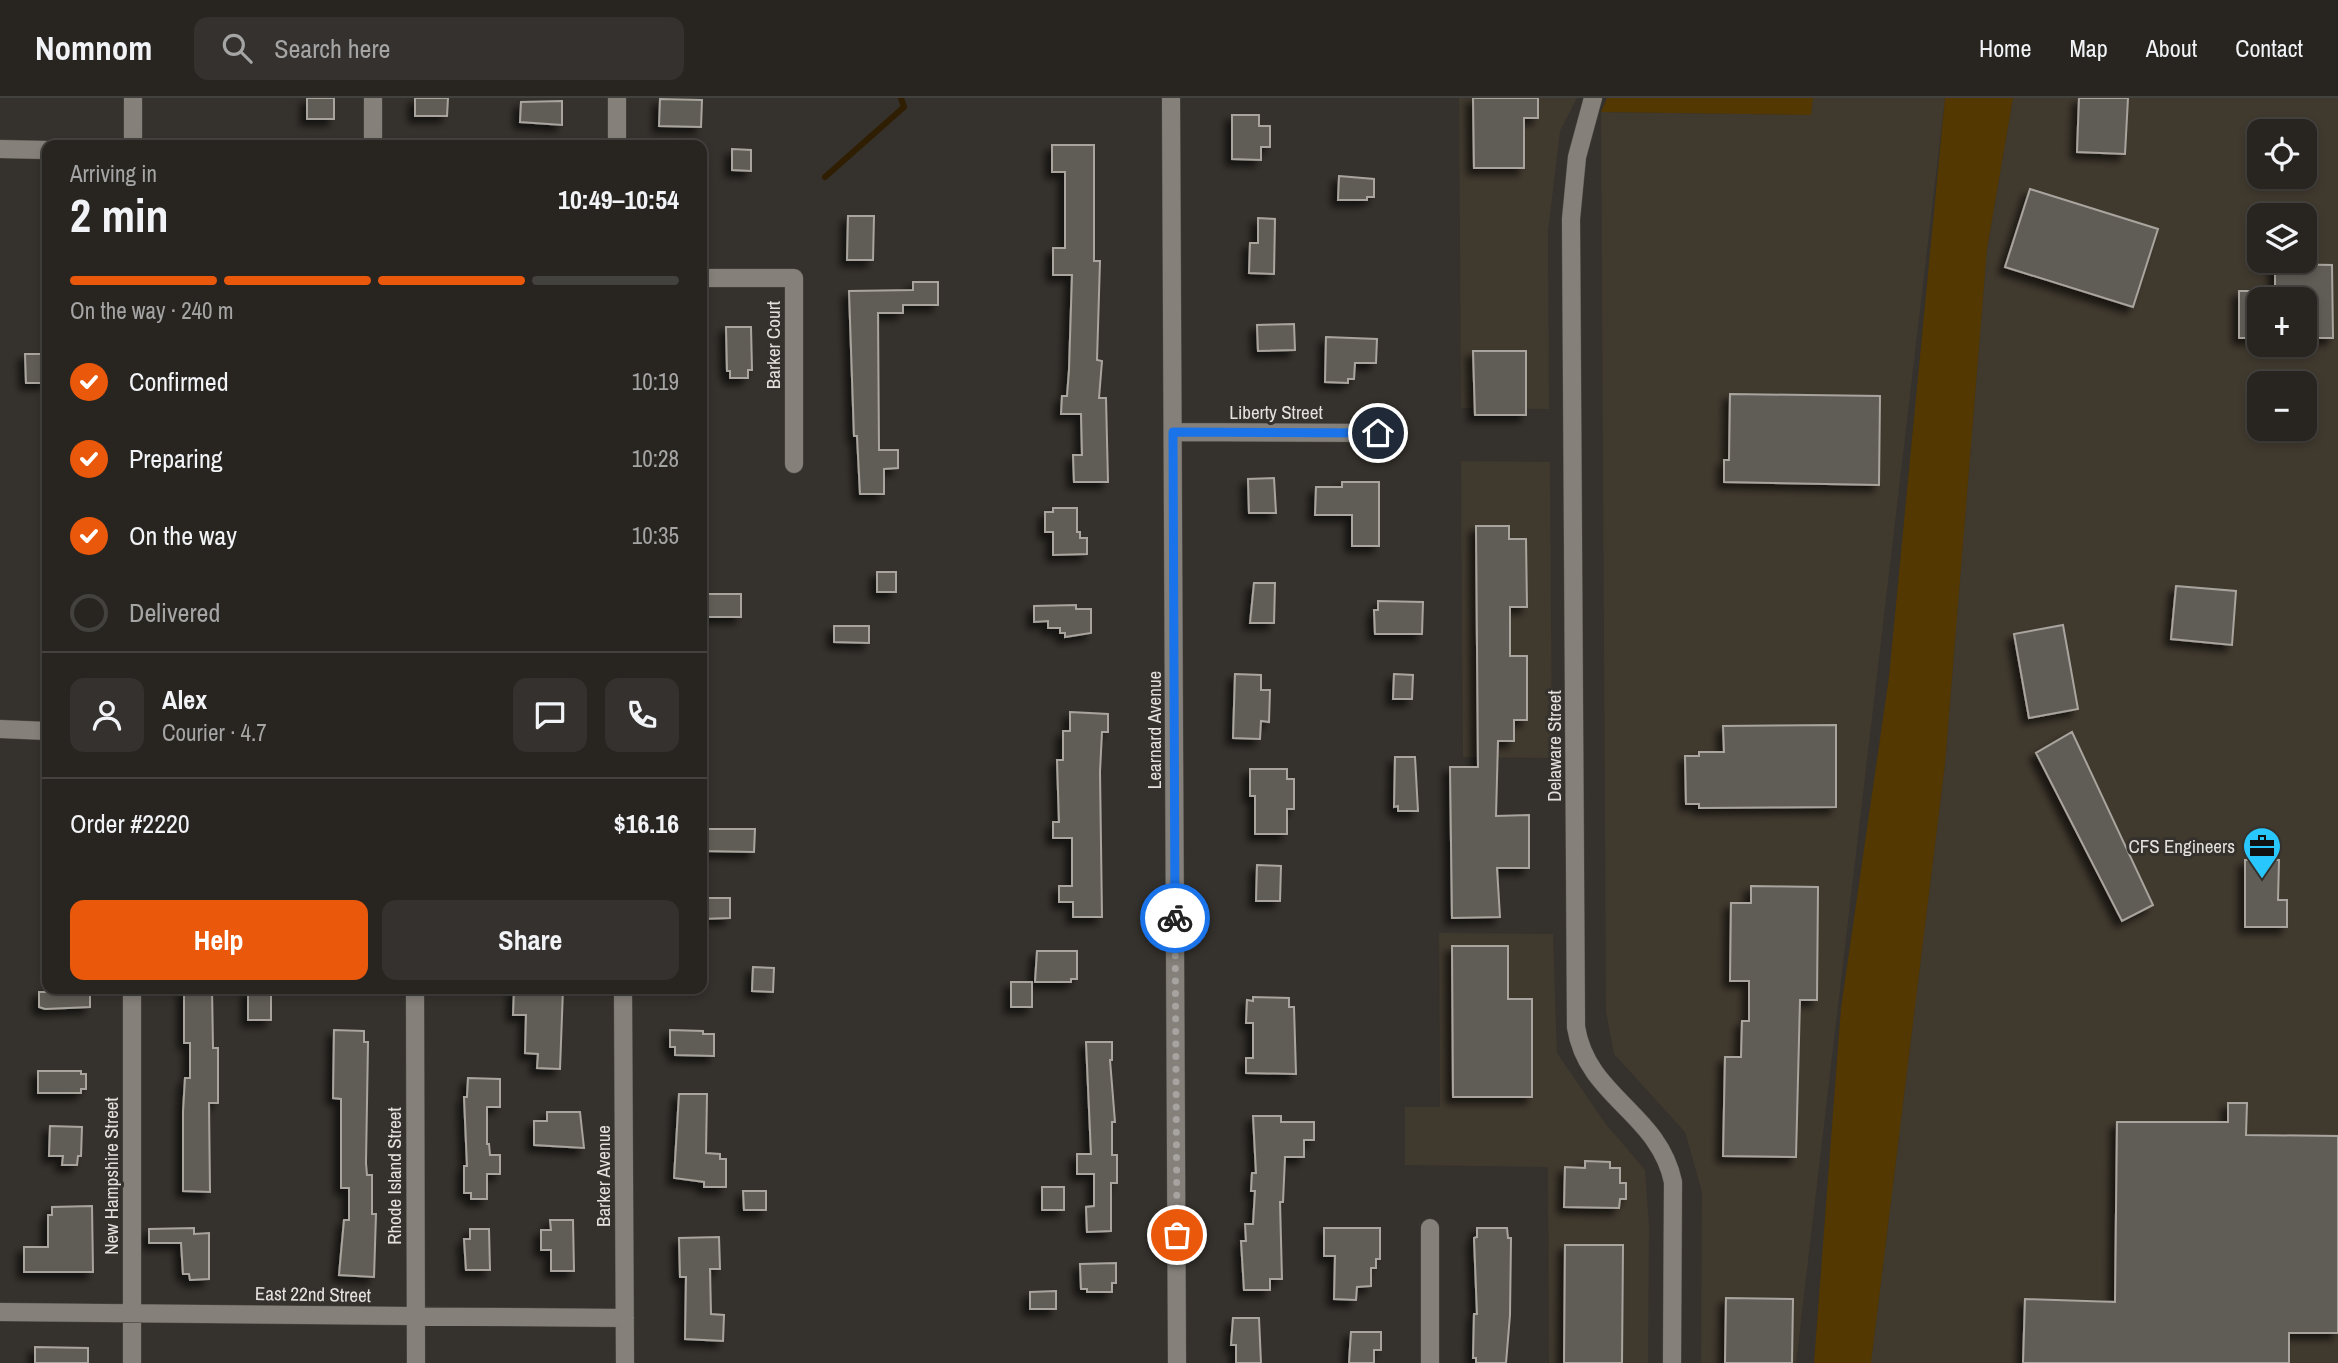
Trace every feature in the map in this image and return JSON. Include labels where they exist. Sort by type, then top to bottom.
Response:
[{"type":"street","points":[[133,98],[133,140]]},
{"type":"street","points":[[373,98],[373,140]]},
{"type":"street","points":[[617,98],[617,140]]},
{"type":"street","name":"Learnard Avenue","points":[[1171,98],[1177,1363]]},
{"type":"street","name":"Delaware Street","points":[[1593,98],[1577,157],[1572,219],[1576,1027],[1581,1051],[1591,1071],[1602,1086],[1654,1136],[1669,1164],[1673,1182],[1672,1363]]},
{"type":"street","points":[[0,149],[42,150]]},
{"type":"street","name":"Barker Court","points":[[707,278],[794,278],[794,464]]},
{"type":"street","name":"Liberty Street","points":[[1173,432],[1378,433]]},
{"type":"street","points":[[0,729],[42,731]]},
{"type":"street","name":"New Hampshire Street","points":[[132,994],[132,1363]]},
{"type":"street","name":"Rhode Island Street","points":[[415,994],[416,1363]]},
{"type":"street","name":"Barker Avenue","points":[[623,994],[625,1363]]},
{"type":"street","points":[[1430,1228],[1430,1363]]},
{"type":"street","name":"East 22nd Street","points":[[0,1312],[625,1318]]},
{"type":"shaded area","points":[[1459,98],[1577,98],[1560,131],[1548,232],[1549,409],[1461,408]]},
{"type":"shaded area","points":[[1607,98],[1813,98],[1811,115],[1601,112]]},
{"type":"shaded area","points":[[1813,98],[1945,98],[1796,1363],[1701,1363],[1702,1192],[1685,1132],[1614,1054],[1606,1012],[1601,112],[1811,115]]},
{"type":"shaded area","points":[[1945,98],[2013,98],[1987,249],[1945,764],[1871,1363],[1814,1363],[1841,1008],[1889,677]]},
{"type":"shaded area","points":[[2013,98],[2338,98],[2338,1363],[1871,1363],[1945,764],[1987,249]]},
{"type":"shaded area","points":[[1461,461],[1550,462],[1552,758],[1463,757]]},
{"type":"shaded area","points":[[1439,933],[1553,934],[1557,1053],[1605,1123],[1645,1170],[1649,1227],[1648,1363],[1549,1363],[1548,1167],[1405,1165],[1405,1107],[1440,1107]]},
{"type":"building","points":[[307,98],[334,98],[334,119],[307,119]]},
{"type":"building","points":[[415,98],[448,98],[447,116],[415,116]]},
{"type":"building","points":[[1473,98],[1538,98],[1538,118],[1524,118],[1524,168],[1474,168]]},
{"type":"building","points":[[2079,98],[2128,98],[2125,154],[2077,152]]},
{"type":"building","points":[[660,99],[702,100],[701,127],[659,126]]},
{"type":"building","points":[[562,101],[562,125],[520,122],[521,102]]},
{"type":"building","points":[[1232,115],[1259,115],[1259,126],[1270,126],[1270,147],[1261,147],[1261,160],[1232,159]]},
{"type":"building","points":[[1052,145],[1094,145],[1094,261],[1100,261],[1097,360],[1102,361],[1099,398],[1106,398],[1108,482],[1074,482],[1073,455],[1082,455],[1081,414],[1061,414],[1062,396],[1067,396],[1072,275],[1053,275],[1053,248],[1065,248],[1065,172],[1052,172]]},
{"type":"building","points":[[732,149],[751,150],[751,171],[732,170]]},
{"type":"building","points":[[1339,176],[1374,179],[1374,197],[1367,197],[1367,200],[1338,200]]},
{"type":"building","points":[[2030,189],[2158,229],[2133,307],[2005,267]]},
{"type":"building","points":[[848,216],[874,216],[873,260],[847,260]]},
{"type":"building","points":[[1258,218],[1275,219],[1274,274],[1249,273],[1250,243],[1258,243]]},
{"type":"building","points":[[2317,265],[2332,265],[2333,338],[2317,338],[2317,287],[2275,287],[2275,273],[2317,273]]},
{"type":"building","points":[[913,282],[938,282],[938,305],[903,305],[903,313],[878,313],[879,450],[898,450],[898,468],[884,469],[884,494],[860,494],[857,436],[854,436],[849,291],[913,290]]},
{"type":"building","points":[[2239,291],[2247,291],[2247,338],[2239,338]]},
{"type":"building","points":[[1294,324],[1295,350],[1258,351],[1257,325]]},
{"type":"building","points":[[726,327],[751,327],[752,370],[748,370],[748,378],[730,378],[730,371],[727,371]]},
{"type":"building","points":[[1326,337],[1377,339],[1376,363],[1355,363],[1354,379],[1348,379],[1348,383],[1325,382]]},
{"type":"building","points":[[1473,351],[1526,351],[1526,415],[1475,415]]},
{"type":"building","points":[[25,354],[42,354],[42,383],[26,383]]},
{"type":"building","points":[[1730,394],[1880,396],[1879,485],[1724,482],[1724,460],[1729,460]]},
{"type":"building","points":[[1274,478],[1276,513],[1249,513],[1248,479]]},
{"type":"building","points":[[1342,482],[1379,482],[1379,546],[1352,546],[1352,515],[1315,515],[1316,487],[1342,487]]},
{"type":"building","points":[[1053,508],[1077,508],[1077,532],[1080,532],[1080,538],[1087,538],[1087,554],[1053,555],[1053,532],[1045,532],[1045,512],[1053,512]]},
{"type":"building","points":[[1476,526],[1509,526],[1509,539],[1526,539],[1527,607],[1510,607],[1510,656],[1527,656],[1527,720],[1514,720],[1514,741],[1498,741],[1496,816],[1529,815],[1529,868],[1497,868],[1500,917],[1452,918],[1450,767],[1478,767]]},
{"type":"building","points":[[877,572],[896,572],[896,592],[877,592]]},
{"type":"building","points":[[1254,583],[1275,583],[1274,623],[1250,623]]},
{"type":"building","points":[[2176,586],[2236,591],[2232,645],[2171,639]]},
{"type":"building","points":[[707,594],[741,594],[741,617],[707,617]]},
{"type":"building","points":[[1378,601],[1423,602],[1422,634],[1375,634],[1374,610],[1378,610]]},
{"type":"building","points":[[1076,605],[1076,609],[1091,609],[1091,633],[1065,637],[1065,633],[1060,633],[1060,628],[1048,628],[1048,621],[1034,622],[1034,606]]},
{"type":"building","points":[[2063,625],[2078,709],[2029,718],[2014,634]]},
{"type":"building","points":[[834,626],[869,626],[869,643],[834,642]]},
{"type":"building","points":[[1235,674],[1261,675],[1261,690],[1270,690],[1269,722],[1261,721],[1260,739],[1233,738]]},
{"type":"building","points":[[1394,674],[1413,675],[1412,699],[1393,699]]},
{"type":"building","points":[[1070,712],[1108,714],[1108,732],[1102,732],[1100,772],[1102,917],[1073,917],[1073,902],[1059,902],[1059,886],[1072,886],[1072,838],[1053,838],[1053,822],[1059,822],[1057,760],[1063,760],[1063,731],[1070,731]]},
{"type":"building","points":[[1836,725],[1836,807],[1699,808],[1699,804],[1686,804],[1685,756],[1699,756],[1699,752],[1724,752],[1723,726]]},
{"type":"building","points":[[2072,732],[2153,905],[2122,921],[2036,753]]},
{"type":"building","points":[[1395,757],[1415,757],[1418,811],[1398,811],[1398,806],[1394,807]]},
{"type":"building","points":[[1250,769],[1287,769],[1287,779],[1294,779],[1294,809],[1287,809],[1287,834],[1255,834],[1255,796],[1250,796]]},
{"type":"building","points":[[707,829],[755,829],[754,852],[707,851]]},
{"type":"building","name":"CFS Engineers","points":[[2245,860],[2279,860],[2278,900],[2287,900],[2287,927],[2245,927]]},
{"type":"building","points":[[1257,865],[1281,866],[1280,901],[1256,901]]},
{"type":"building","points":[[1751,886],[1818,887],[1817,1000],[1800,1000],[1796,1157],[1723,1156],[1725,1057],[1741,1057],[1742,1021],[1749,1021],[1749,981],[1730,981],[1731,903],[1751,903]]},
{"type":"building","points":[[707,898],[730,898],[730,918],[707,919]]},
{"type":"building","points":[[1452,946],[1508,946],[1508,999],[1532,999],[1532,1097],[1453,1097]]},
{"type":"building","points":[[1037,951],[1077,951],[1077,979],[1071,979],[1071,982],[1035,982]]},
{"type":"building","points":[[753,967],[774,968],[773,992],[752,991]]},
{"type":"building","points":[[1011,982],[1032,982],[1032,1007],[1011,1007]]},
{"type":"building","points":[[39,992],[90,994],[90,1007],[45,1009],[39,1007]]},
{"type":"building","points":[[184,994],[212,994],[213,1048],[218,1048],[218,1103],[209,1103],[210,1192],[183,1191],[185,1078],[190,1078],[190,1043],[184,1043]]},
{"type":"building","points":[[248,994],[271,994],[271,1020],[248,1020]]},
{"type":"building","points":[[514,994],[563,994],[560,1069],[537,1068],[538,1054],[525,1053],[526,1015],[513,1015]]},
{"type":"building","points":[[1253,997],[1289,998],[1289,1007],[1294,1007],[1296,1074],[1246,1073],[1246,1058],[1253,1058],[1253,1023],[1246,1023],[1247,1000],[1253,1001]]},
{"type":"building","points":[[334,1030],[364,1031],[364,1042],[368,1042],[366,1163],[367,1175],[372,1175],[372,1214],[376,1214],[374,1277],[339,1275],[344,1220],[349,1220],[349,1188],[341,1188],[341,1099],[333,1098]]},
{"type":"building","points":[[670,1030],[714,1034],[714,1056],[675,1055],[675,1047],[670,1047]]},
{"type":"building","points":[[1086,1042],[1112,1042],[1110,1060],[1115,1122],[1112,1122],[1112,1155],[1117,1155],[1117,1183],[1111,1183],[1111,1231],[1087,1232],[1086,1207],[1094,1206],[1094,1174],[1077,1174],[1077,1154],[1091,1154]]},
{"type":"building","points":[[38,1071],[81,1071],[81,1074],[86,1074],[86,1089],[81,1089],[81,1093],[38,1093]]},
{"type":"building","points":[[468,1078],[500,1079],[500,1107],[487,1107],[487,1144],[490,1155],[500,1155],[500,1174],[487,1174],[487,1199],[471,1199],[471,1193],[464,1193],[464,1166],[467,1166],[464,1097],[467,1097]]},
{"type":"building","points":[[679,1094],[707,1094],[706,1153],[720,1154],[720,1159],[726,1159],[726,1187],[704,1187],[704,1182],[674,1178]]},
{"type":"building","points":[[2228,1103],[2247,1103],[2246,1135],[2338,1136],[2338,1333],[2289,1333],[2289,1363],[2023,1363],[2025,1299],[2115,1302],[2117,1122],[2228,1122]]},
{"type":"building","points":[[547,1112],[580,1112],[584,1148],[534,1145],[534,1121],[547,1121]]},
{"type":"building","points":[[1253,1116],[1281,1116],[1281,1122],[1314,1122],[1314,1140],[1304,1140],[1304,1157],[1285,1157],[1283,1202],[1280,1202],[1282,1279],[1270,1279],[1270,1290],[1244,1290],[1241,1241],[1246,1241],[1245,1224],[1253,1224],[1255,1191],[1251,1191],[1252,1173],[1256,1173]]},
{"type":"building","points":[[50,1126],[82,1127],[81,1156],[78,1156],[77,1165],[62,1165],[63,1156],[49,1156]]},
{"type":"building","points":[[1585,1161],[1610,1162],[1610,1168],[1620,1168],[1620,1183],[1626,1183],[1626,1199],[1620,1199],[1619,1208],[1564,1207],[1565,1167],[1585,1168]]},
{"type":"building","points":[[1042,1187],[1064,1187],[1064,1210],[1042,1210]]},
{"type":"building","points":[[743,1191],[766,1191],[766,1210],[744,1210]]},
{"type":"building","points":[[92,1206],[93,1272],[24,1272],[24,1247],[48,1247],[48,1215],[52,1215],[52,1207]]},
{"type":"building","points":[[550,1220],[573,1220],[574,1271],[551,1271],[551,1250],[541,1250],[541,1230],[551,1230]]},
{"type":"building","points":[[194,1228],[194,1234],[209,1233],[209,1279],[190,1280],[189,1274],[183,1274],[181,1243],[149,1243],[149,1229]]},
{"type":"building","points":[[1324,1228],[1380,1228],[1380,1259],[1376,1259],[1376,1268],[1371,1268],[1371,1286],[1357,1287],[1356,1300],[1334,1299],[1335,1256],[1324,1256]]},
{"type":"building","points":[[1477,1228],[1507,1228],[1508,1238],[1511,1238],[1506,1363],[1476,1363],[1476,1358],[1473,1358],[1474,1314],[1477,1314],[1474,1238],[1477,1237]]},
{"type":"building","points":[[470,1229],[489,1229],[490,1270],[466,1270],[464,1239],[470,1239]]},
{"type":"building","points":[[719,1237],[720,1269],[710,1269],[711,1314],[724,1315],[723,1341],[685,1339],[686,1277],[680,1277],[679,1238]]},
{"type":"building","points":[[1565,1245],[1623,1245],[1622,1363],[1564,1363]]},
{"type":"building","points":[[1116,1263],[1116,1283],[1112,1283],[1112,1292],[1087,1292],[1087,1289],[1081,1289],[1080,1264]]},
{"type":"building","points":[[1056,1291],[1056,1309],[1030,1309],[1030,1292]]},
{"type":"building","points":[[1726,1298],[1793,1299],[1792,1363],[1725,1363]]},
{"type":"building","points":[[1233,1318],[1259,1318],[1261,1363],[1236,1363],[1236,1345],[1231,1345]]},
{"type":"building","points":[[1351,1332],[1381,1332],[1381,1350],[1374,1350],[1374,1363],[1349,1363]]},
{"type":"building","points":[[35,1347],[88,1348],[88,1363],[35,1363]]},
{"type":"waterway","points":[[825,177],[904,107],[901,98]]},
{"type":"way so far","points":[[1175,918],[1177,1235]]},
{"type":"place","name":"CFS Engineers","points":[[2262,880]]},
{"type":"route","points":[[1175,918],[1173,432],[1378,433]]}]
